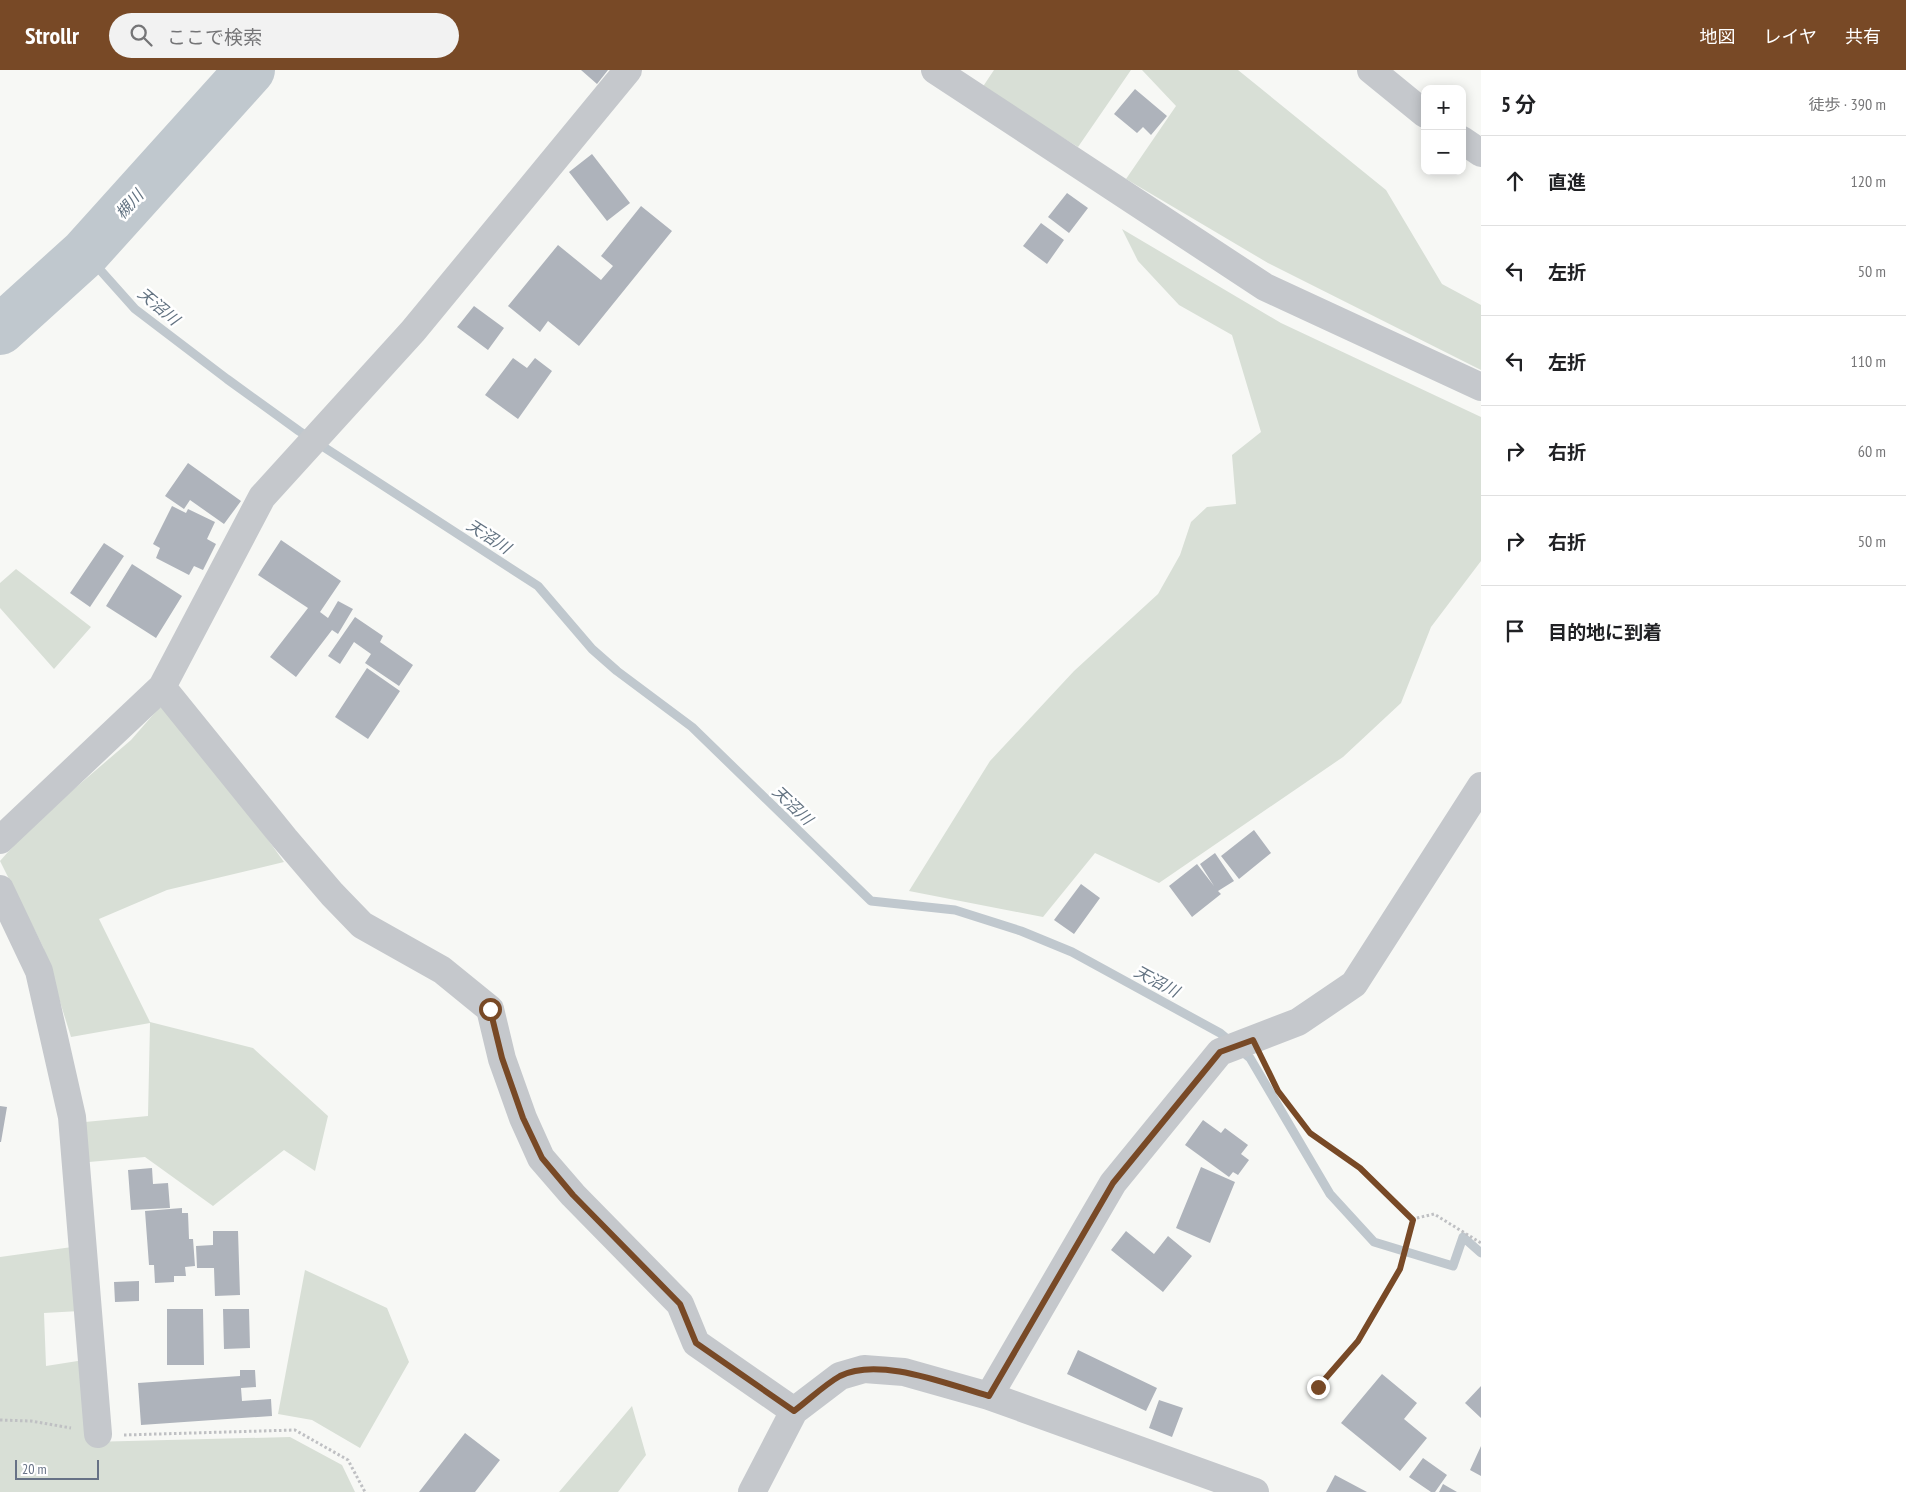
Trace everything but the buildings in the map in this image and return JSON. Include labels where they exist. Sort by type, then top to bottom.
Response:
[{"type":"street","points":[[0,840],[162,686],[262,497],[412,331],[628,70]]},
{"type":"street","points":[[935,70],[1265,287],[1481,387]]},
{"type":"street","points":[[1371,70],[1421,111]]},
{"type":"street","points":[[1466,143],[1481,153]]},
{"type":"street","points":[[162,686],[332,894],[362,925],[442,970],[490,1009],[502,1058],[523,1118],[542,1158],[573,1195],[680,1304],[696,1343],[794,1411]]},
{"type":"street","points":[[989,1396],[1113,1183],[1220,1052],[1298,1022],[1354,984],[1481,786]]},
{"type":"street","points":[[0,889],[39,971],[72,1117],[98,1434]]},
{"type":"street","points":[[752,1492],[794,1411],[840,1376],[864,1369],[904,1372],[989,1396],[1250,1491]]},
{"type":"path","points":[[1253,1040],[1278,1091],[1310,1133],[1360,1168],[1413,1220]]},
{"type":"path","points":[[1413,1220],[1434,1214],[1481,1243]]},
{"type":"path","points":[[1318,1387],[1358,1341],[1400,1269],[1413,1220]]},
{"type":"path","points":[[0,1420],[31,1420],[114,1436],[295,1430],[348,1460],[365,1492]]},
{"type":"shaded area","points":[[994,70],[1131,70],[1078,147],[982,88]]},
{"type":"shaded area","points":[[1142,70],[1238,70],[1386,190],[1442,284],[1481,305],[1481,370],[1268,263],[1126,179],[1176,106]]},
{"type":"shaded area","points":[[1122,229],[1281,323],[1481,417],[1481,561],[1431,627],[1401,703],[1343,757],[1159,883],[1095,853],[1043,917],[909,891],[990,761],[1074,671],[1158,594],[1180,555],[1191,522],[1207,507],[1236,504],[1232,455],[1261,432],[1232,335],[1179,305],[1138,261]]},
{"type":"shaded area","points":[[16,569],[91,627],[54,669],[0,608],[0,583]]},
{"type":"shaded area","points":[[171,705],[284,862],[167,890],[99,919],[150,1022],[253,1048],[328,1116],[315,1171],[284,1150],[213,1206],[145,1157],[89,1162],[85,1122],[148,1116],[150,1023],[71,1037],[43,947],[0,861],[32,825],[131,740],[159,708]]},
{"type":"shaded area","points":[[72,1247],[80,1311],[44,1313],[46,1366],[84,1360],[89,1442],[290,1437],[342,1465],[355,1492],[0,1492],[0,1257]]},
{"type":"shaded area","points":[[305,1270],[387,1308],[409,1362],[360,1448],[312,1420],[278,1414]]},
{"type":"shaded area","points":[[632,1406],[646,1455],[618,1492],[559,1492]]},
{"type":"waterway","name":"槻川","points":[[0,330],[85,253],[250,70]]},
{"type":"waterway","name":"天沼川","points":[[85,253],[135,309],[227,379],[299,431],[538,586],[592,649],[617,671],[692,727],[871,901],[955,910],[1021,931],[1072,952],[1220,1033],[1250,1058],[1330,1194],[1374,1242],[1453,1266],[1463,1237],[1481,1253]]},
{"type":"route","points":[[490,1009],[502,1058],[523,1118],[542,1158],[573,1195],[680,1304],[696,1343],[794,1411],[840,1376],[864,1369],[904,1372],[989,1396],[1113,1183],[1220,1052],[1253,1040],[1278,1091],[1310,1133],[1360,1168],[1413,1220],[1400,1269],[1358,1341],[1318,1387]]}]
